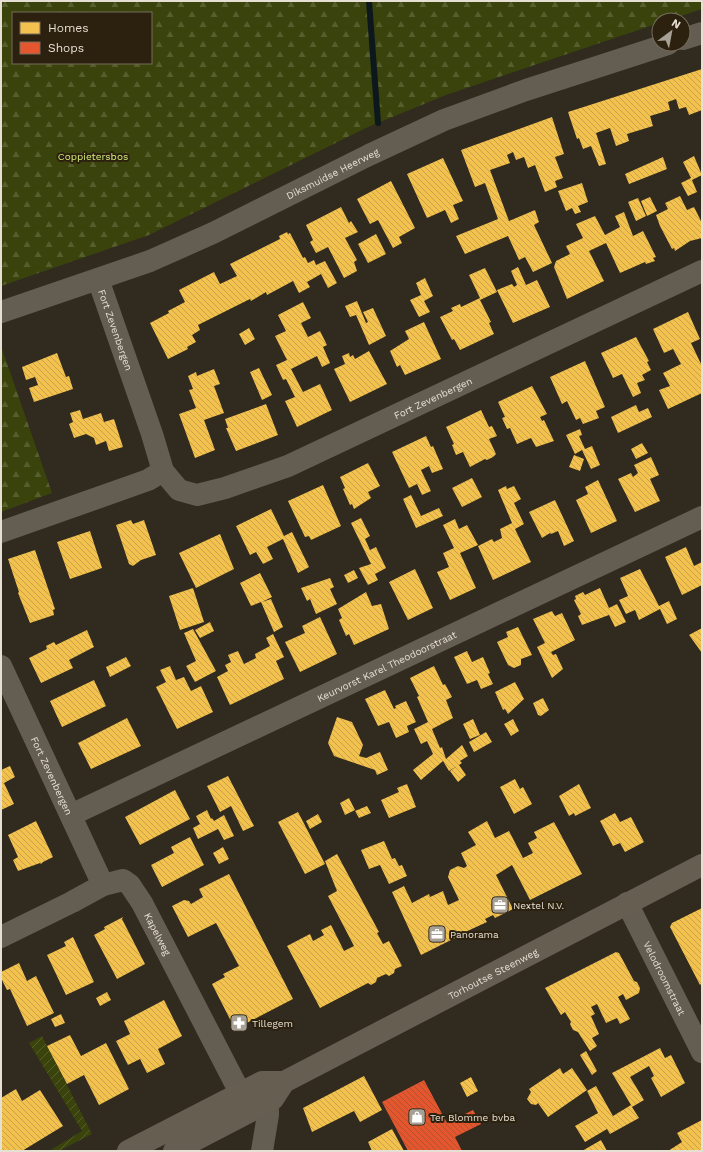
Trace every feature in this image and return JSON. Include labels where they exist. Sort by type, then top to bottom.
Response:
[{"type":"main road","name":"Torhoutse Steenweg","points":[[128,1151],[254,1098],[702,865]]},
{"type":"main road","name":"Torhoutse Steenweg","points":[[174,1151],[254,1098]]},
{"type":"street","points":[[691,37],[702,34]]},
{"type":"street","name":"Diksmuidse Heerweg","points":[[1,312],[150,261],[213,233],[369,155],[444,120],[526,90],[651,50]]},
{"type":"street","name":"Fort Zevenbergen","points":[[98,279],[152,434],[163,471],[180,490],[197,495],[225,488],[288,466],[702,271]]},
{"type":"street","points":[[1,532],[148,480],[163,471]]},
{"type":"street","name":"Keurvorst Karel Theodoorstraat","points":[[71,815],[702,517]]},
{"type":"street","name":"Fort Zevenbergen","points":[[1,666],[103,885]]},
{"type":"street","name":"Kapelweg","points":[[1,937],[103,885],[123,880],[130,885],[135,892],[254,1098]]},
{"type":"street","name":"Velodroomstraat","points":[[627,903],[702,1052]]},
{"type":"street","points":[[254,1098],[268,1115],[262,1151]]},
{"type":"green space","name":"Coppietersbos","points":[[1,1],[702,1],[702,9],[691,13],[651,12],[651,26],[446,95],[368,127],[149,235],[1,286]]},
{"type":"green space","points":[[1,346],[52,493],[1,512]]},
{"type":"green space","points":[[42,1036],[92,1134],[59,1151],[49,1151],[82,1131],[29,1043]]},
{"type":"building: Homes","points":[[702,69],[702,110],[689,115],[686,107],[679,109],[676,99],[668,102],[670,110],[650,116],[653,126],[627,134],[629,141],[616,146],[610,128],[596,133],[606,164],[599,166],[591,146],[583,149],[579,138],[577,139],[568,112]]},
{"type":"building: Homes","points":[[552,117],[564,154],[555,157],[563,178],[555,181],[557,187],[545,192],[535,165],[528,168],[524,157],[516,160],[513,152],[507,155],[510,163],[490,170],[509,221],[535,210],[539,222],[534,225],[552,263],[533,272],[525,257],[519,260],[508,236],[465,254],[456,236],[498,219],[485,183],[475,187],[461,150]]},
{"type":"building: Homes","points":[[694,156],[702,175],[692,180],[697,192],[688,196],[681,183],[691,178],[683,162]]},
{"type":"building: Homes","points":[[663,157],[667,169],[629,184],[625,174]]},
{"type":"building: Homes","points":[[443,158],[463,201],[453,205],[459,219],[451,223],[445,210],[427,218],[407,174]]},
{"type":"building: Homes","points":[[391,181],[415,228],[399,237],[402,243],[393,248],[378,220],[370,224],[357,199]]},
{"type":"building: Homes","points":[[582,183],[588,202],[578,206],[581,212],[575,214],[572,208],[566,211],[558,191]]},
{"type":"building: Homes","points":[[680,196],[687,210],[694,207],[702,223],[702,238],[690,241],[675,251],[674,248],[672,249],[656,215],[668,209],[665,203]]},
{"type":"building: Homes","points":[[650,197],[657,211],[647,216],[641,201]]},
{"type":"building: Homes","points":[[638,198],[646,216],[636,221],[628,202]]},
{"type":"building: Homes","points":[[341,207],[349,223],[351,221],[358,232],[345,238],[357,260],[354,262],[357,271],[344,278],[328,247],[316,253],[310,242],[313,240],[306,225]]},
{"type":"building: Homes","points":[[624,212],[633,236],[643,231],[656,257],[653,258],[655,261],[646,264],[645,262],[620,273],[606,243],[589,251],[604,281],[567,299],[554,267],[556,261],[570,254],[566,246],[583,238],[576,224],[595,216],[605,235],[620,227],[615,216]]},
{"type":"building: Homes","points":[[287,232],[288,234],[290,233],[303,258],[305,257],[308,263],[314,260],[316,265],[325,261],[337,283],[328,288],[321,274],[307,282],[310,287],[299,293],[293,281],[267,295],[266,292],[251,301],[250,299],[198,325],[200,330],[192,335],[196,342],[187,347],[188,349],[168,359],[150,323],[169,313],[168,311],[185,302],[179,290],[214,272],[220,284],[237,276],[230,264],[280,239],[279,236]]},
{"type":"building: Homes","points":[[376,234],[386,254],[368,263],[358,244]]},
{"type":"building: Homes","points":[[518,267],[526,285],[537,280],[550,307],[513,323],[497,290],[512,284],[514,287],[517,285],[511,271]]},
{"type":"building: Homes","points":[[485,268],[497,292],[480,300],[491,322],[489,323],[494,334],[460,350],[454,339],[452,340],[440,317],[453,311],[451,308],[460,304],[461,307],[480,298],[469,275]]},
{"type":"building: Homes","points":[[425,278],[433,296],[424,301],[430,312],[419,317],[410,300],[421,295],[416,283]]},
{"type":"building: Homes","points":[[357,301],[366,323],[368,322],[363,312],[373,308],[386,336],[369,345],[356,315],[350,317],[345,306]]},
{"type":"building: Homes","points":[[303,302],[311,318],[301,323],[308,337],[320,331],[327,345],[323,347],[330,363],[322,367],[317,356],[291,369],[303,392],[320,384],[332,410],[297,427],[285,401],[295,397],[286,379],[283,380],[276,365],[287,360],[275,336],[286,331],[278,315]]},
{"type":"building: Homes","points":[[688,312],[700,339],[691,343],[702,366],[702,393],[668,409],[659,390],[670,386],[663,373],[681,364],[673,349],[664,353],[653,329]]},
{"type":"building: Homes","points":[[424,322],[441,359],[405,375],[400,365],[397,367],[390,351],[409,339],[405,331]]},
{"type":"building: Homes","points":[[249,328],[255,339],[245,345],[239,334]]},
{"type":"building: Homes","points":[[636,337],[649,361],[647,362],[651,370],[642,375],[645,380],[637,383],[641,393],[633,397],[622,374],[613,378],[601,353]]},
{"type":"building: Homes","points":[[369,351],[387,384],[350,402],[334,369],[345,364],[342,356],[349,353],[350,357],[353,355],[355,359]]},
{"type":"building: Homes","points":[[57,353],[66,377],[69,376],[73,389],[34,402],[29,388],[38,385],[35,377],[26,380],[22,367]]},
{"type":"building: Homes","points":[[585,361],[605,407],[596,411],[599,418],[583,424],[580,418],[576,420],[567,401],[562,404],[550,377]]},
{"type":"building: Homes","points":[[259,368],[272,395],[262,400],[250,372]]},
{"type":"building: Homes","points":[[214,369],[220,384],[214,386],[224,413],[204,420],[215,450],[195,458],[179,414],[196,408],[189,390],[193,389],[188,376],[196,372],[197,376]]},
{"type":"building: Homes","points":[[532,386],[547,414],[540,417],[542,421],[544,420],[554,441],[536,447],[531,438],[517,444],[510,428],[507,429],[502,418],[505,417],[498,402]]},
{"type":"building: Homes","points":[[266,404],[278,435],[236,451],[226,428],[228,428],[225,419]]},
{"type":"building: Homes","points":[[636,405],[639,412],[648,408],[652,417],[618,433],[611,417]]},
{"type":"building: Homes","points":[[80,410],[83,419],[101,413],[104,422],[114,419],[123,447],[109,451],[106,441],[96,445],[94,438],[86,434],[74,438],[69,424],[73,422],[70,413]]},
{"type":"building: Homes","points":[[481,410],[489,427],[492,426],[497,436],[489,439],[496,454],[487,460],[485,459],[470,467],[463,452],[456,455],[452,445],[454,444],[446,427]]},
{"type":"building: Homes","points":[[580,429],[582,435],[579,436],[585,449],[592,446],[600,465],[591,469],[582,450],[575,454],[566,435]]},
{"type":"building: Homes","points":[[426,436],[431,447],[433,446],[443,469],[432,473],[429,466],[421,470],[431,491],[422,495],[417,484],[409,488],[392,452]]},
{"type":"building: Homes","points":[[642,443],[648,453],[636,459],[631,449]]},
{"type":"building: Homes","points":[[574,455],[584,459],[580,471],[569,467]]},
{"type":"building: Homes","points":[[651,457],[659,475],[650,479],[660,501],[635,512],[618,479],[631,473],[633,477],[638,473],[634,465]]},
{"type":"building: Homes","points":[[368,463],[380,486],[368,492],[371,498],[354,509],[352,504],[350,505],[343,489],[345,488],[340,477]]},
{"type":"building: Homes","points":[[472,478],[482,497],[462,507],[452,488]]},
{"type":"building: Homes","points":[[598,480],[617,521],[591,533],[576,500],[588,494],[585,487]]},
{"type":"building: Homes","points":[[323,485],[341,526],[311,540],[309,536],[305,537],[288,501]]},
{"type":"building: Homes","points":[[506,486],[507,489],[514,486],[521,499],[514,503],[524,524],[515,529],[531,562],[493,580],[478,546],[492,539],[494,542],[502,538],[500,529],[512,523],[498,490]]},
{"type":"building: Homes","points":[[411,495],[421,516],[439,508],[443,516],[416,528],[403,499]]},
{"type":"building: Homes","points":[[555,500],[574,541],[564,546],[558,531],[551,534],[550,533],[542,538],[529,512]]},
{"type":"building: Homes","points":[[271,509],[284,536],[292,532],[309,567],[298,573],[283,539],[267,547],[273,559],[263,564],[256,552],[250,555],[236,526]]},
{"type":"building: Homes","points":[[361,518],[370,536],[365,539],[370,550],[376,547],[386,568],[375,574],[378,580],[368,585],[359,568],[371,564],[351,523]]},
{"type":"building: Homes","points":[[455,519],[459,529],[467,525],[478,545],[460,553],[476,588],[450,600],[437,572],[449,567],[443,553],[454,548],[443,525]]},
{"type":"building: Homes","points":[[131,520],[133,524],[144,520],[156,555],[141,560],[133,566],[129,564],[116,525]]},
{"type":"building: Homes","points":[[90,531],[102,568],[70,579],[57,542]]},
{"type":"building: Homes","points":[[220,534],[234,569],[196,588],[179,553]]},
{"type":"building: Homes","points":[[686,547],[694,566],[702,562],[702,585],[682,595],[665,557]]},
{"type":"building: Homes","points":[[35,550],[55,609],[53,610],[54,615],[30,623],[18,593],[19,592],[8,559]]},
{"type":"building: Homes","points":[[415,569],[433,608],[408,620],[389,582]]},
{"type":"building: Homes","points":[[640,569],[659,606],[669,601],[677,619],[667,624],[660,609],[639,620],[635,610],[626,614],[619,600],[628,596],[620,578]]},
{"type":"building: Homes","points":[[354,570],[358,578],[348,583],[344,575]]},
{"type":"building: Homes","points":[[260,573],[272,597],[262,602],[271,599],[283,627],[274,632],[261,602],[251,606],[240,583]]},
{"type":"building: Homes","points":[[330,578],[334,587],[330,589],[337,604],[316,614],[310,599],[307,601],[301,588]]},
{"type":"building: Homes","points":[[193,588],[204,622],[180,630],[169,596]]},
{"type":"building: Homes","points":[[600,588],[609,608],[617,604],[626,622],[615,627],[609,615],[582,625],[578,616],[581,614],[574,600],[576,599],[575,596],[583,592],[585,595]]},
{"type":"building: Homes","points":[[366,592],[372,606],[381,604],[389,629],[354,645],[349,634],[346,636],[339,620],[342,618],[338,609]]},
{"type":"building: Homes","points":[[552,611],[555,616],[562,613],[575,640],[551,652],[553,655],[556,654],[563,669],[552,678],[537,647],[545,643],[533,619]]},
{"type":"building: Homes","points":[[320,617],[337,654],[300,672],[285,642],[305,633],[302,626]]},
{"type":"building: Homes","points":[[210,622],[214,631],[200,638],[195,630]]},
{"type":"building: Homes","points":[[518,627],[532,655],[521,659],[521,665],[514,668],[508,665],[497,642],[508,637],[506,632]]},
{"type":"building: Homes","points":[[702,628],[702,653],[689,635]]},
{"type":"building: Homes","points":[[193,629],[216,671],[195,682],[186,666],[196,661],[184,633]]},
{"type":"building: Homes","points":[[87,630],[94,647],[69,660],[73,668],[41,683],[29,658],[47,649],[46,646],[54,642],[56,645]]},
{"type":"building: Homes","points":[[273,634],[284,657],[276,661],[284,679],[230,705],[217,677],[228,671],[225,665],[231,662],[228,655],[238,651],[244,664],[256,658],[255,654],[270,646],[266,638]]},
{"type":"building: Homes","points":[[467,651],[472,662],[483,657],[490,673],[488,674],[493,684],[481,689],[477,680],[467,684],[454,657]]},
{"type":"building: Homes","points":[[126,657],[131,666],[110,677],[106,667]]},
{"type":"building: Homes","points":[[170,666],[176,680],[184,677],[191,691],[201,686],[213,712],[177,729],[156,687],[166,682],[160,670]]},
{"type":"building: Homes","points":[[434,666],[443,685],[445,684],[452,697],[446,700],[453,718],[432,729],[440,748],[442,747],[446,759],[462,745],[468,756],[460,761],[462,763],[459,765],[466,775],[458,782],[450,771],[457,766],[449,771],[443,761],[421,780],[413,770],[433,754],[427,741],[421,744],[414,729],[428,722],[417,697],[419,696],[410,678]]},
{"type":"building: Homes","points":[[94,680],[106,706],[62,727],[50,701]]},
{"type":"building: Homes","points":[[515,682],[524,699],[508,714],[505,709],[503,710],[495,692]]},
{"type":"building: Homes","points":[[385,690],[394,709],[396,708],[395,706],[406,701],[416,722],[407,726],[409,732],[396,738],[389,722],[378,726],[365,699]]},
{"type":"building: Homes","points":[[543,698],[549,710],[541,716],[538,715],[533,703]]},
{"type":"building: Homes","points":[[337,717],[352,722],[363,745],[359,756],[366,758],[380,752],[388,770],[377,775],[375,770],[334,756],[328,743]]},
{"type":"building: Homes","points":[[127,718],[141,746],[91,769],[78,743]]},
{"type":"building: Homes","points":[[473,719],[480,735],[470,739],[463,724]]},
{"type":"building: Homes","points":[[513,719],[519,731],[511,736],[504,724]]},
{"type":"building: Homes","points":[[486,732],[492,742],[474,752],[469,742]]},
{"type":"building: Homes","points":[[10,766],[15,777],[4,783],[14,804],[1,810],[1,770]]},
{"type":"building: Homes","points":[[228,776],[254,826],[243,831],[231,806],[220,812],[207,786]]},
{"type":"building: Homes","points":[[515,779],[520,789],[523,787],[532,804],[514,814],[500,787]]},
{"type":"building: Homes","points":[[407,784],[416,807],[389,818],[381,800],[399,792],[397,788]]},
{"type":"building: Homes","points":[[579,784],[591,808],[575,816],[574,813],[569,816],[559,796]]},
{"type":"building: Homes","points":[[175,790],[190,819],[140,845],[125,817]]},
{"type":"building: Homes","points":[[349,798],[355,810],[345,815],[340,803]]},
{"type":"building: Homes","points":[[367,806],[371,813],[359,818],[355,811]]},
{"type":"building: Homes","points":[[207,810],[211,819],[212,818],[214,821],[224,815],[234,836],[224,840],[218,829],[198,839],[193,828],[200,824],[196,816]]},
{"type":"building: Homes","points":[[298,812],[325,864],[305,874],[278,822]]},
{"type":"building: Homes","points":[[615,813],[620,822],[631,817],[644,842],[625,852],[620,843],[613,846],[600,821]]},
{"type":"building: Homes","points":[[318,814],[322,822],[310,829],[306,821]]},
{"type":"building: Homes","points":[[36,821],[53,857],[41,864],[40,863],[18,871],[13,860],[18,857],[8,835]]},
{"type":"building: Homes","points":[[487,821],[495,838],[509,831],[523,858],[533,853],[528,843],[537,838],[534,832],[554,822],[582,874],[530,900],[512,865],[496,875],[513,909],[495,918],[493,915],[485,919],[487,922],[421,955],[392,892],[404,886],[412,903],[429,894],[430,897],[443,891],[448,905],[459,900],[448,877],[450,870],[458,866],[464,868],[467,866],[461,853],[476,845],[468,832]]},
{"type":"building: Homes","points":[[190,837],[204,865],[162,887],[151,865],[174,853],[171,847]]},
{"type":"building: Homes","points":[[384,841],[392,859],[395,858],[399,866],[402,865],[407,876],[389,884],[380,865],[369,869],[361,850]]},
{"type":"building: Homes","points":[[223,847],[229,859],[219,864],[213,853]]},
{"type":"building: Homes","points":[[337,854],[379,932],[377,933],[383,944],[389,941],[402,966],[395,969],[394,973],[389,976],[386,974],[377,978],[376,982],[371,985],[368,983],[320,1008],[287,946],[310,934],[313,941],[324,935],[321,930],[331,925],[344,951],[354,946],[328,896],[337,891],[325,861]]},
{"type":"building: Homes","points":[[229,874],[293,999],[235,1029],[212,984],[225,977],[223,974],[239,966],[216,923],[188,937],[172,906],[184,900],[189,901],[191,904],[203,897],[199,889]]},
{"type":"building: Homes","points":[[702,908],[702,983],[700,985],[670,927],[672,923]]},
{"type":"building: Homes","points":[[123,917],[122,919],[145,964],[117,979],[94,935],[105,929],[104,927]]},
{"type":"building: Homes","points":[[73,937],[94,982],[66,995],[47,955],[66,946],[64,942]]},
{"type":"building: Homes","points":[[616,952],[619,953],[634,981],[637,982],[640,988],[639,993],[626,1000],[623,994],[618,997],[630,1019],[620,1024],[617,1018],[606,1023],[597,1004],[591,1007],[595,1014],[591,1016],[599,1034],[592,1038],[597,1046],[590,1051],[578,1032],[573,1030],[570,1024],[571,1022],[565,1012],[561,1015],[545,988]]},
{"type":"building: Homes","points":[[19,963],[27,981],[36,976],[54,1013],[27,1026],[10,989],[7,990],[1,978],[1,972]]},
{"type":"building: Homes","points":[[107,992],[111,1000],[100,1006],[96,998]]},
{"type":"building: Homes","points":[[164,1000],[182,1036],[158,1049],[165,1064],[147,1073],[140,1059],[128,1065],[116,1041],[130,1034],[124,1021]]},
{"type":"building: Homes","points":[[61,1014],[65,1023],[55,1027],[51,1019]]},
{"type":"building: Homes","points":[[70,1035],[81,1056],[106,1043],[129,1089],[99,1105],[84,1075],[67,1084],[47,1046]]},
{"type":"building: Homes","points":[[660,1048],[665,1058],[671,1055],[685,1083],[661,1097],[651,1078],[654,1076],[649,1066],[630,1077],[644,1100],[632,1107],[639,1118],[610,1134],[607,1129],[585,1142],[575,1126],[598,1113],[587,1091],[596,1086],[613,1116],[631,1105],[612,1073]]},
{"type":"building: Homes","points":[[586,1051],[597,1071],[592,1075],[580,1055]]},
{"type":"building: Homes","points":[[560,1068],[563,1074],[572,1068],[587,1090],[548,1117],[538,1103],[536,1105],[531,1104],[527,1099],[531,1092],[529,1089]]},
{"type":"building: Homes","points":[[364,1076],[382,1110],[360,1122],[354,1111],[312,1132],[303,1108]]},
{"type":"building: Homes","points":[[471,1077],[478,1091],[467,1097],[460,1083]]},
{"type":"building: Homes","points":[[16,1089],[22,1101],[40,1090],[63,1126],[22,1151],[1,1151],[1,1098]]},
{"type":"building: Homes","points":[[702,1120],[702,1151],[668,1151],[682,1142],[677,1133]]},
{"type":"building: Homes","points":[[392,1129],[404,1151],[372,1151],[368,1142]]},
{"type":"building: Homes","points":[[601,1140],[607,1151],[582,1151]]},
{"type":"building: Shops","name":"Ter Blomme bvba","points":[[424,1080],[447,1123],[473,1110],[481,1124],[455,1137],[462,1151],[408,1151],[382,1102]]},
{"type":"waterway","points":[[369,1],[378,123]]},
{"type":"place","name":"Nextel N.V.","points":[[500,905]]},
{"type":"place","name":"Panorama","points":[[437,934]]},
{"type":"place","name":"Tillegem","points":[[239,1023]]},
{"type":"place","name":"Ter Blomme bvba","points":[[417,1117]]}]
